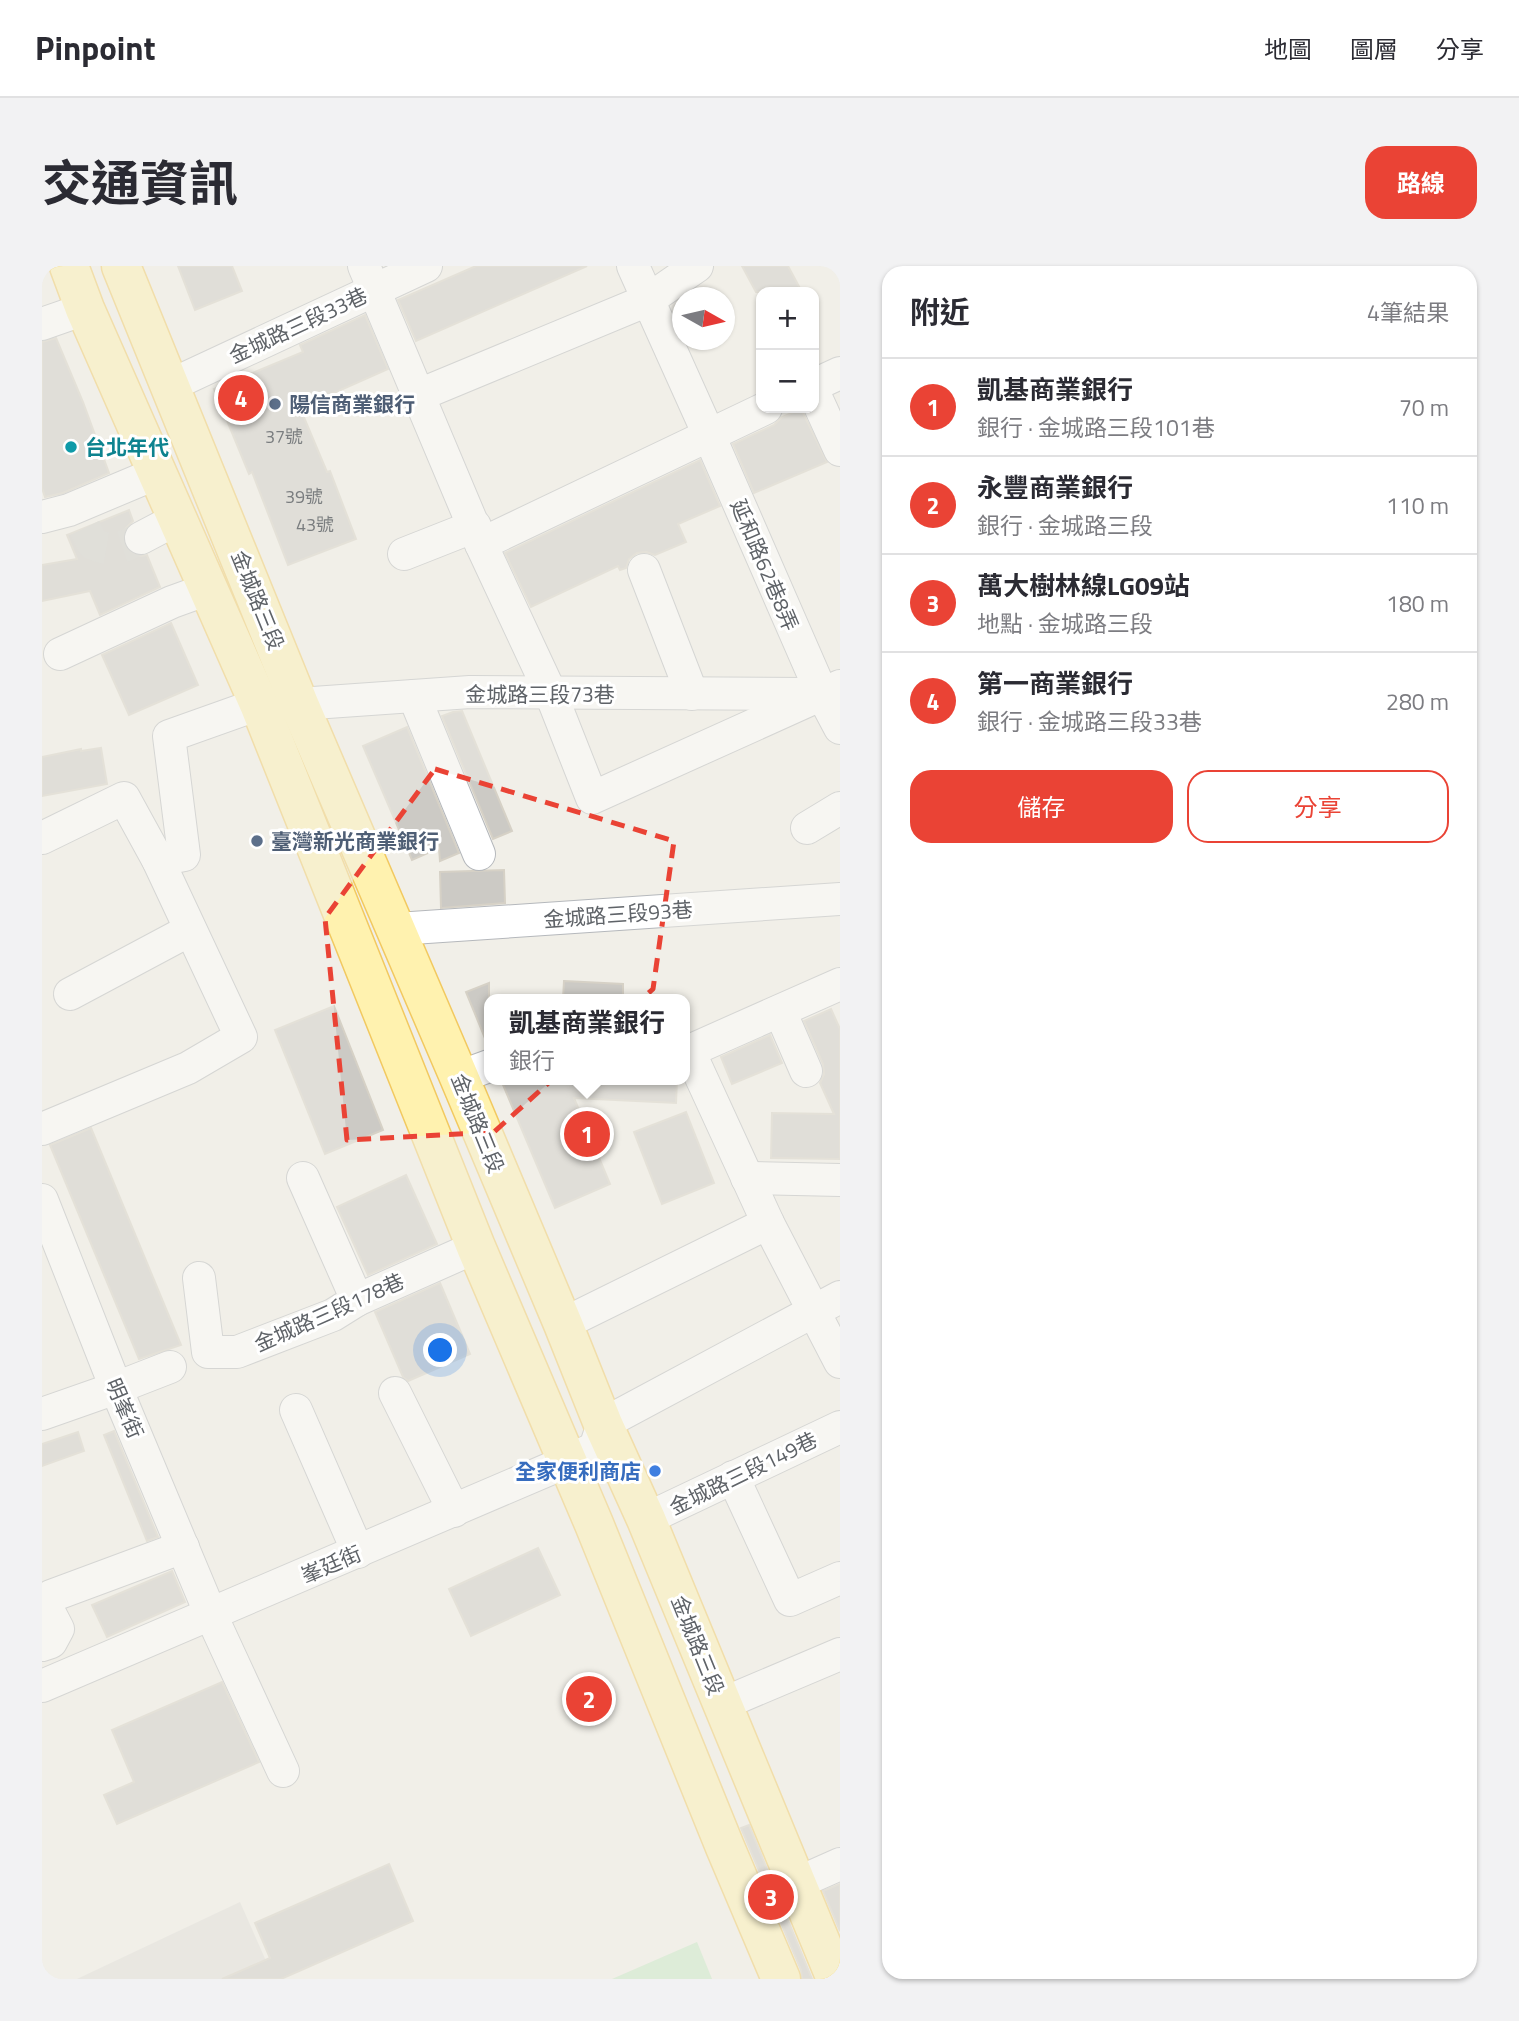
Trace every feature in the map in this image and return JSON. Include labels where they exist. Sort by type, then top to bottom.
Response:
[{"type":"main road","name":"金城路三段","points":[[69,266],[85,309],[259,704],[476,1247],[594,1524],[781,1979]]},
{"type":"main road","name":"金城路三段","points":[[121,266],[299,704],[397,929],[474,1072],[563,1324],[836,1979]]},
{"type":"street","name":"金城路三段33巷","points":[[171,386],[369,277],[426,266]]},
{"type":"street","name":"延和路62巷8弄","points":[[633,266],[709,435],[831,690],[840,728]]},
{"type":"street","points":[[419,395],[648,300],[697,266]]},
{"type":"street","points":[[369,277],[478,535],[551,694],[592,798],[831,690]]},
{"type":"street","points":[[42,324],[85,309]]},
{"type":"street","points":[[819,383],[840,373]]},
{"type":"street","points":[[819,404],[840,450]]},
{"type":"street","points":[[404,554],[478,535],[756,413]]},
{"type":"street","points":[[42,517],[82,517],[157,473]]},
{"type":"street","points":[[141,538],[177,519]]},
{"type":"street","points":[[644,570],[692,694]]},
{"type":"street","points":[[60,654],[173,602],[208,589]]},
{"type":"street","name":"金城路三段73巷","points":[[158,860],[184,855],[169,736],[259,704],[299,704],[470,692],[692,694],[831,690]]},
{"type":"street","points":[[414,696],[479,855]]},
{"type":"street","points":[[42,838],[124,798],[158,860],[241,1037],[188,1068],[42,1129]]},
{"type":"street","points":[[807,828],[840,808]]},
{"type":"street","name":"金城路三段93巷","points":[[397,929],[840,899]]},
{"type":"street","points":[[70,995],[190,930]]},
{"type":"street","points":[[690,1050],[840,984]]},
{"type":"street","points":[[780,1011],[806,1071]]},
{"type":"street","points":[[690,1057],[768,1223],[827,1304],[840,1362]]},
{"type":"street","points":[[303,1178],[357,1300]]},
{"type":"street","points":[[747,1178],[840,1180]]},
{"type":"street","name":"明峯街","points":[[42,1200],[116,1388],[211,1615],[283,1771]]},
{"type":"street","points":[[563,1324],[768,1223]]},
{"type":"street","name":"金城路三段178巷","points":[[198,1278],[208,1352],[237,1352],[333,1315],[357,1300],[476,1247]]},
{"type":"street","points":[[603,1424],[827,1304]]},
{"type":"street","points":[[42,1413],[170,1367]]},
{"type":"street","points":[[396,1394],[454,1511]]},
{"type":"street","points":[[296,1410],[358,1552]]},
{"type":"street","name":"峯廷街","points":[[42,1686],[566,1462],[594,1448],[603,1424]]},
{"type":"street","name":"金城路三段149巷","points":[[646,1519],[840,1426]]},
{"type":"street","points":[[733,1477],[790,1600],[840,1578]]},
{"type":"street","points":[[42,1645],[51,1642],[58,1629],[45,1604],[51,1595],[183,1547]]},
{"type":"street","points":[[722,1704],[840,1654]]},
{"type":"street","points":[[795,1884],[840,1864]]},
{"type":"highlighted area","points":[[435,769],[674,841],[653,989],[494,1132],[347,1140],[325,918]]},
{"type":"shaded area","points":[[240,1902],[274,1979],[77,1979]]},
{"type":"green space","points":[[697,1942],[712,1979],[612,1979]]},
{"type":"building","points":[[178,266],[232,266],[242,291],[195,310]]},
{"type":"building","points":[[476,266],[587,266],[416,341],[398,300]]},
{"type":"building","points":[[742,266],[788,266],[799,287],[756,287],[756,292]]},
{"type":"building","points":[[365,315],[388,369],[300,408],[327,472],[330,471],[356,539],[288,565],[252,472],[249,474],[214,389],[303,352],[300,345]]},
{"type":"building","name":"台北年代","points":[[56,338],[109,473],[63,493],[45,497],[42,488],[42,342]]},
{"type":"building","points":[[792,413],[803,413],[827,462],[754,493],[733,444],[774,425]]},
{"type":"building","points":[[700,460],[720,506],[678,524],[686,542],[655,555],[637,553],[629,559],[626,568],[620,570],[618,566],[531,607],[505,553]]},
{"type":"building","points":[[129,510],[133,521],[125,529],[125,546],[132,554],[147,555],[160,587],[100,615],[90,591],[42,601],[42,565],[77,559],[67,535]]},
{"type":"building","points":[[171,623],[198,685],[129,715],[102,655]]},
{"type":"building","points":[[462,711],[512,831],[493,839],[442,716]]},
{"type":"building","points":[[407,727],[459,853],[440,861],[439,848],[412,860],[363,746]]},
{"type":"building","points":[[101,748],[107,784],[42,796],[42,757]]},
{"type":"building","points":[[504,870],[505,903],[441,908],[440,872]]},
{"type":"building","points":[[564,981],[623,984],[623,994],[563,994]]},
{"type":"building","points":[[489,983],[489,994],[484,994],[484,1036],[466,992]]},
{"type":"building","points":[[334,1006],[383,1130],[325,1154],[275,1030]]},
{"type":"building","points":[[831,1009],[840,1029],[840,1159],[771,1158],[772,1113],[834,1114],[820,1083],[824,1074],[823,1064],[804,1021]]},
{"type":"building","points":[[770,1035],[782,1063],[732,1084],[721,1057]]},
{"type":"building","points":[[503,1085],[677,1085],[676,1103],[574,1098],[610,1184],[555,1208]]},
{"type":"building","points":[[686,1112],[714,1183],[662,1204],[634,1132]]},
{"type":"building","points":[[91,1128],[181,1345],[139,1359],[50,1145]]},
{"type":"building","points":[[406,1175],[437,1244],[368,1275],[337,1207]]},
{"type":"building","points":[[440,1283],[470,1354],[408,1381],[403,1377],[375,1312]]},
{"type":"building","points":[[114,1431],[158,1537],[147,1541],[104,1435]]},
{"type":"building","points":[[78,1432],[84,1451],[42,1466],[42,1444]]},
{"type":"building","points":[[538,1548],[560,1595],[471,1636],[449,1589]]},
{"type":"building","points":[[172,1571],[185,1602],[107,1637],[92,1605]]},
{"type":"building","points":[[222,1682],[259,1762],[117,1824],[104,1795],[134,1782],[112,1730]]},
{"type":"building","points":[[749,1825],[812,1979],[802,1979],[801,1970],[741,1828]]},
{"type":"building","points":[[389,1864],[413,1921],[281,1979],[222,1979],[270,1958],[255,1923]]},
{"type":"building","points":[[840,1884],[840,1931],[823,1891]]},
{"type":"tunnel","points":[[85,528],[93,544],[112,549],[141,538]]},
{"type":"place","name":"第一商業銀行","points":[[241,398]]},
{"type":"place","name":"陽信商業銀行","points":[[275,404]]},
{"type":"place","name":"台北年代","points":[[71,447]]},
{"type":"place","name":"臺灣新光商業銀行","points":[[257,841]]},
{"type":"place","name":"凱基商業銀行","points":[[587,1134]]},
{"type":"place","name":"全家便利商店","points":[[655,1471]]},
{"type":"place","name":"永豐商業銀行","points":[[589,1699]]},
{"type":"place","name":"萬大樹林線LG09站","points":[[771,1897]]}]
